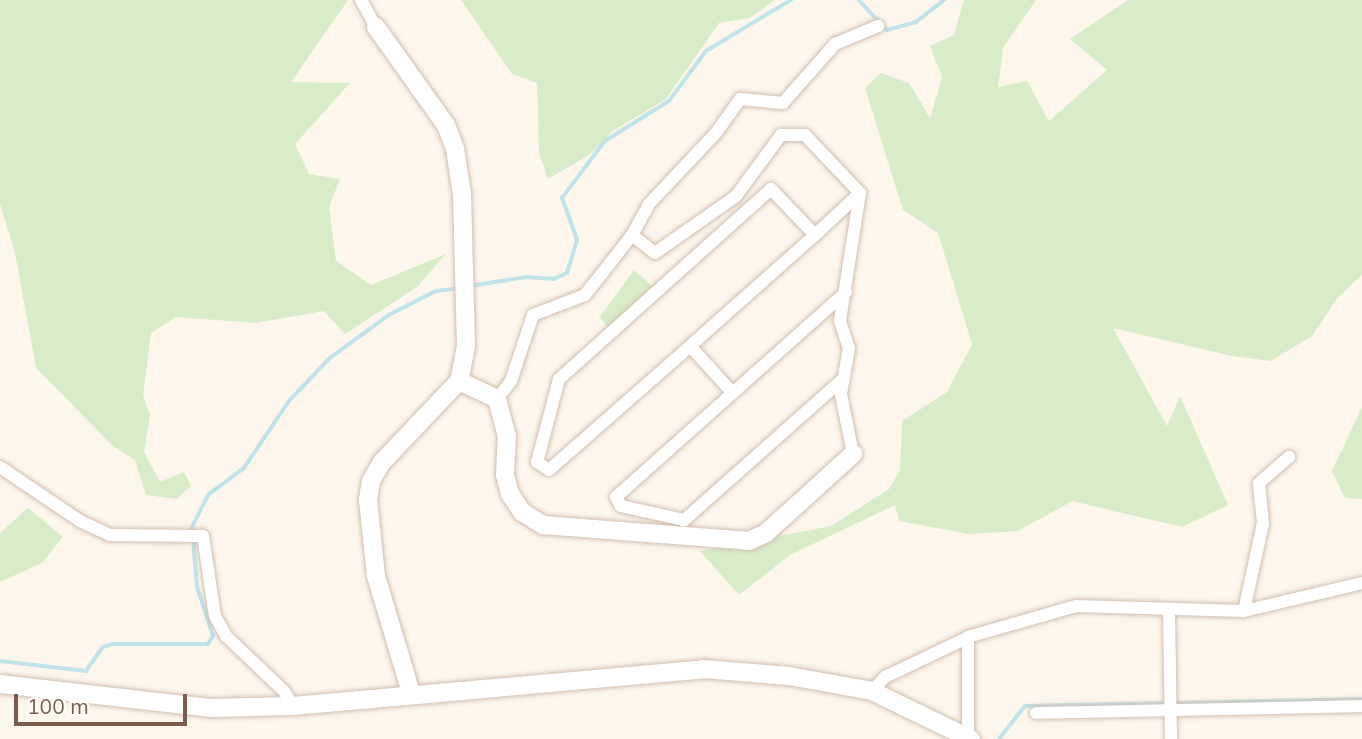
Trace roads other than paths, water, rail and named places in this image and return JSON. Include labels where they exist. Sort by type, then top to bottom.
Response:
[{"type":"street","points":[[361,0],[376,27],[446,125],[455,149],[462,194],[466,346],[458,382],[382,463],[371,481],[368,500],[376,576],[411,693]]},
{"type":"street","points":[[497,399],[511,381],[533,315],[585,295],[632,235],[649,204],[716,133],[740,99],[783,103],[835,44],[878,26]]},
{"type":"street","points":[[632,235],[655,253],[736,196],[786,134],[808,137],[860,193]]},
{"type":"street","points":[[814,235],[771,189],[559,379],[537,462],[550,470],[690,346],[814,235],[860,193]]},
{"type":"street","points":[[497,399],[507,436],[505,475],[510,494],[522,512],[543,525],[749,541],[765,533],[853,454],[841,394],[849,348],[840,321],[860,193]]},
{"type":"street","points":[[844,379],[684,520],[621,506],[616,497],[731,391],[846,292]]},
{"type":"street","points":[[690,346],[731,391]]},
{"type":"street","points":[[458,382],[497,399]]},
{"type":"street","points":[[1244,611],[1263,523],[1259,483],[1289,457]]},
{"type":"street","points":[[0,467],[80,521],[110,535],[203,536],[215,616],[226,636],[284,691],[293,706]]},
{"type":"street","points":[[872,691],[885,677],[968,637],[1076,606],[1169,611],[1244,611],[1362,583]]},
{"type":"street","points":[[1169,611],[1171,739]]},
{"type":"street","points":[[0,684],[210,708],[293,706],[411,693],[704,669],[789,676],[872,691],[970,738],[968,637]]},
{"type":"street","points":[[1036,712],[1362,706]]},
{"type":"waterway","points":[[470,286],[527,277],[554,279],[567,273],[577,240],[562,198],[605,141],[669,101],[706,51],[791,0]]},
{"type":"waterway","points":[[859,0],[887,30],[916,22],[944,0]]},
{"type":"waterway","points":[[0,661],[86,671],[103,647],[113,644],[208,644],[213,636],[197,587],[192,527],[208,495],[244,468],[289,401],[330,358],[389,315],[436,291],[459,288]]},
{"type":"waterway","points":[[1175,703],[1362,699]]},
{"type":"waterway","points":[[999,739],[1025,706],[1167,703]]}]
